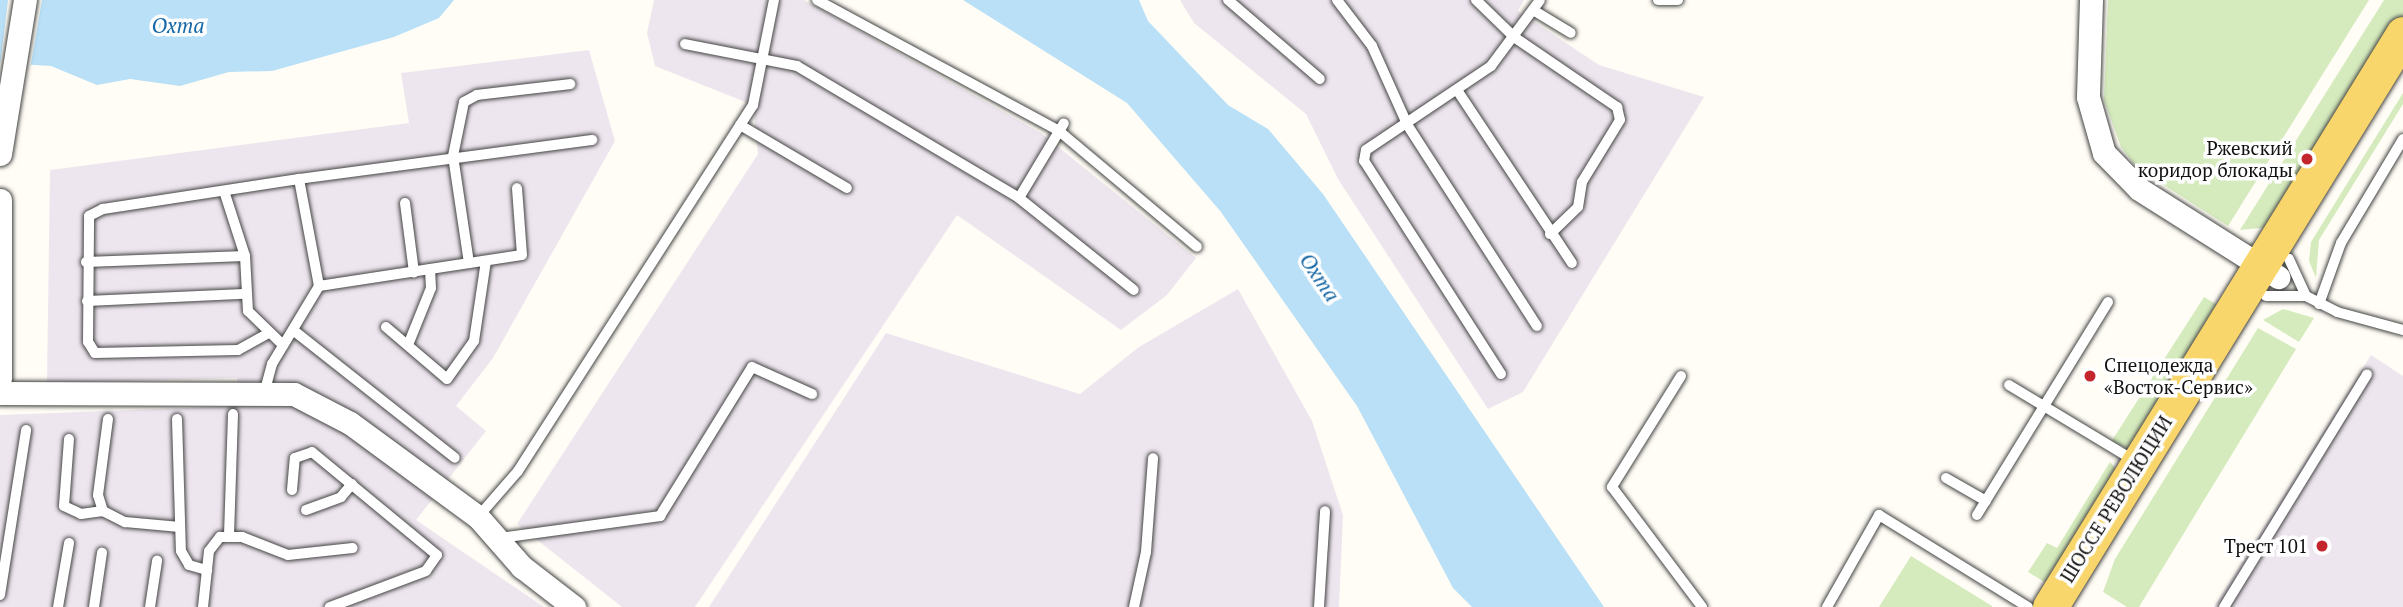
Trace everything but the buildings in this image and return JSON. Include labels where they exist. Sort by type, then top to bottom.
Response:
[{"type":"main road","name":"ШОССЕ РЕВОЛЮЦИИ","points":[[2050,607],[2138,463],[2273,275],[2403,34]]},
{"type":"main road","name":"ШОССЕ РЕВОЛЮЦИИ","points":[[2073,607],[2273,275],[2403,73]]},
{"type":"street","points":[[0,154],[25,0]]},
{"type":"street","points":[[2091,0],[2088,97],[2104,153],[2139,189],[2273,275]]},
{"type":"street","points":[[0,200],[0,378]]},
{"type":"street","points":[[0,393],[265,390],[322,405],[478,517],[500,538],[522,567],[574,607]]},
{"type":"lane","points":[[478,517],[518,471],[740,125],[763,80],[763,57],[774,0]]},
{"type":"lane","points":[[817,0],[1061,127],[1196,247]]},
{"type":"lane","points":[[1228,0],[1320,79]]},
{"type":"lane","points":[[1337,0],[1372,46],[1408,125],[1537,327]]},
{"type":"lane","points":[[1346,9],[1355,0]]},
{"type":"lane","points":[[1658,0],[1678,0]]},
{"type":"lane","points":[[1482,2],[1514,37],[1617,107],[1620,120],[1582,182],[1578,207],[1550,234]]},
{"type":"lane","points":[[1501,374],[1364,161],[1366,150],[1459,93],[1514,37],[1537,5],[1571,33]]},
{"type":"lane","points":[[685,44],[763,57],[797,66],[1019,198],[1133,290]]},
{"type":"lane","points":[[469,263],[453,156],[464,102],[477,95],[570,84]]},
{"type":"lane","points":[[1459,93],[1550,234],[1572,262]]},
{"type":"lane","points":[[740,125],[847,188]]},
{"type":"lane","points":[[1019,198],[1061,127]]},
{"type":"lane","points":[[2319,304],[2341,243],[2403,139]]},
{"type":"lane","points":[[267,334],[238,350],[105,357],[88,342],[86,262],[89,216],[103,209],[225,194],[299,179],[453,156],[592,140]]},
{"type":"lane","points":[[265,390],[283,345],[319,286],[299,179]]},
{"type":"lane","points":[[319,286],[523,255],[517,188]]},
{"type":"lane","points":[[225,194],[245,256],[244,294],[267,334],[283,345]]},
{"type":"lane","points":[[405,203],[414,272]]},
{"type":"lane","points":[[86,262],[245,256]]},
{"type":"lane","points":[[386,327],[447,379],[474,341],[486,261]]},
{"type":"lane","points":[[408,345],[431,288],[430,269]]},
{"type":"lane","points":[[2273,275],[2319,304],[2403,330]]},
{"type":"lane","points":[[2273,275],[2306,296]]},
{"type":"lane","points":[[87,301],[244,294]]},
{"type":"lane","points":[[1978,515],[2108,302]]},
{"type":"lane","points":[[293,330],[455,458]]},
{"type":"lane","points":[[500,538],[660,516],[752,367],[812,394]]},
{"type":"lane","points":[[2224,607],[2367,375]]},
{"type":"lane","points":[[1681,376],[1612,487],[1702,607]]},
{"type":"lane","points":[[2009,385],[2138,463]]},
{"type":"lane","points":[[203,607],[209,551],[229,535],[233,414]]},
{"type":"lane","points":[[103,510],[98,495],[108,419]]},
{"type":"lane","points":[[177,419],[180,527],[184,559],[207,570]]},
{"type":"lane","points":[[0,594],[26,429]]},
{"type":"lane","points":[[69,439],[64,506],[81,514],[103,510],[125,522],[180,527]]},
{"type":"lane","points":[[292,490],[295,458],[303,452],[322,457],[437,555],[426,570],[330,607]]},
{"type":"lane","points":[[1134,607],[1146,552],[1153,457]]},
{"type":"lane","points":[[1945,478],[1986,501]]},
{"type":"lane","points":[[306,510],[329,503],[352,484]]},
{"type":"lane","points":[[1319,607],[1325,511]]},
{"type":"lane","points":[[1827,607],[1879,515],[2028,607]]},
{"type":"lane","points":[[229,535],[288,555],[353,548]]},
{"type":"lane","points":[[58,607],[69,543]]},
{"type":"lane","points":[[94,607],[102,553]]},
{"type":"lane","points":[[150,607],[157,561]]},
{"type":"shaded area","points":[[654,0],[804,0],[1041,133],[1196,258],[1167,295],[1121,330],[957,215],[695,607],[622,607],[517,524],[758,154],[753,105],[655,66],[647,33]]},
{"type":"shaded area","points":[[1180,0],[1524,0],[1518,11],[1599,65],[1704,97],[1523,392],[1488,409],[1338,179],[1306,114],[1194,23]]},
{"type":"shaded area","points":[[589,50],[615,141],[493,358],[456,406],[486,431],[416,520],[544,607],[0,607],[0,415],[239,406],[237,378],[47,383],[50,170],[409,123],[401,73]]},
{"type":"shaded area","points":[[1238,289],[1312,421],[1343,515],[1339,607],[709,607],[886,333],[1080,394],[1139,347]]},
{"type":"shaded area","name":"Трест 101","points":[[2371,355],[2403,376],[2403,607],[2214,607]]},
{"type":"green space","points":[[2108,0],[2369,0],[2228,226],[2137,168],[2121,147],[2104,100]]},
{"type":"green space","points":[[2384,0],[2403,0],[2403,17],[2270,227],[2240,230]]},
{"type":"green space","points":[[2403,93],[2403,104],[2319,240],[2316,278],[2309,261],[2311,242]]},
{"type":"green space","points":[[2204,297],[2223,308],[2128,448],[2111,442]]},
{"type":"green space","points":[[2283,309],[2314,318],[2299,342],[2263,320]]},
{"type":"green space","points":[[2258,328],[2296,349],[2139,607],[2127,607],[2103,592],[2115,559]]},
{"type":"green space","points":[[2110,462],[2116,469],[2051,586],[2028,572],[2047,543],[2057,548]]},
{"type":"green space","points":[[1911,556],[1992,606],[1992,607],[1879,607]]},
{"type":"water","name":"Охта","points":[[0,0],[454,0],[439,18],[394,37],[272,71],[229,72],[180,86],[130,79],[97,85],[51,66],[0,63]]},
{"type":"water","name":"Охта","points":[[963,0],[1139,0],[1148,21],[1228,105],[1268,129],[1323,194],[1604,607],[1472,607],[1453,588],[1357,406],[1221,212],[1127,103]]},
{"type":"pier","points":[[8,0],[42,0],[30,69],[0,66]]},
{"type":"place","name":"Ржевский коридор блокады","points":[[2307,159]]},
{"type":"place","name":"Спецодежда «Восток-Сервис»","points":[[2090,376]]},
{"type":"place","name":"Трест 101","points":[[2322,546]]}]
